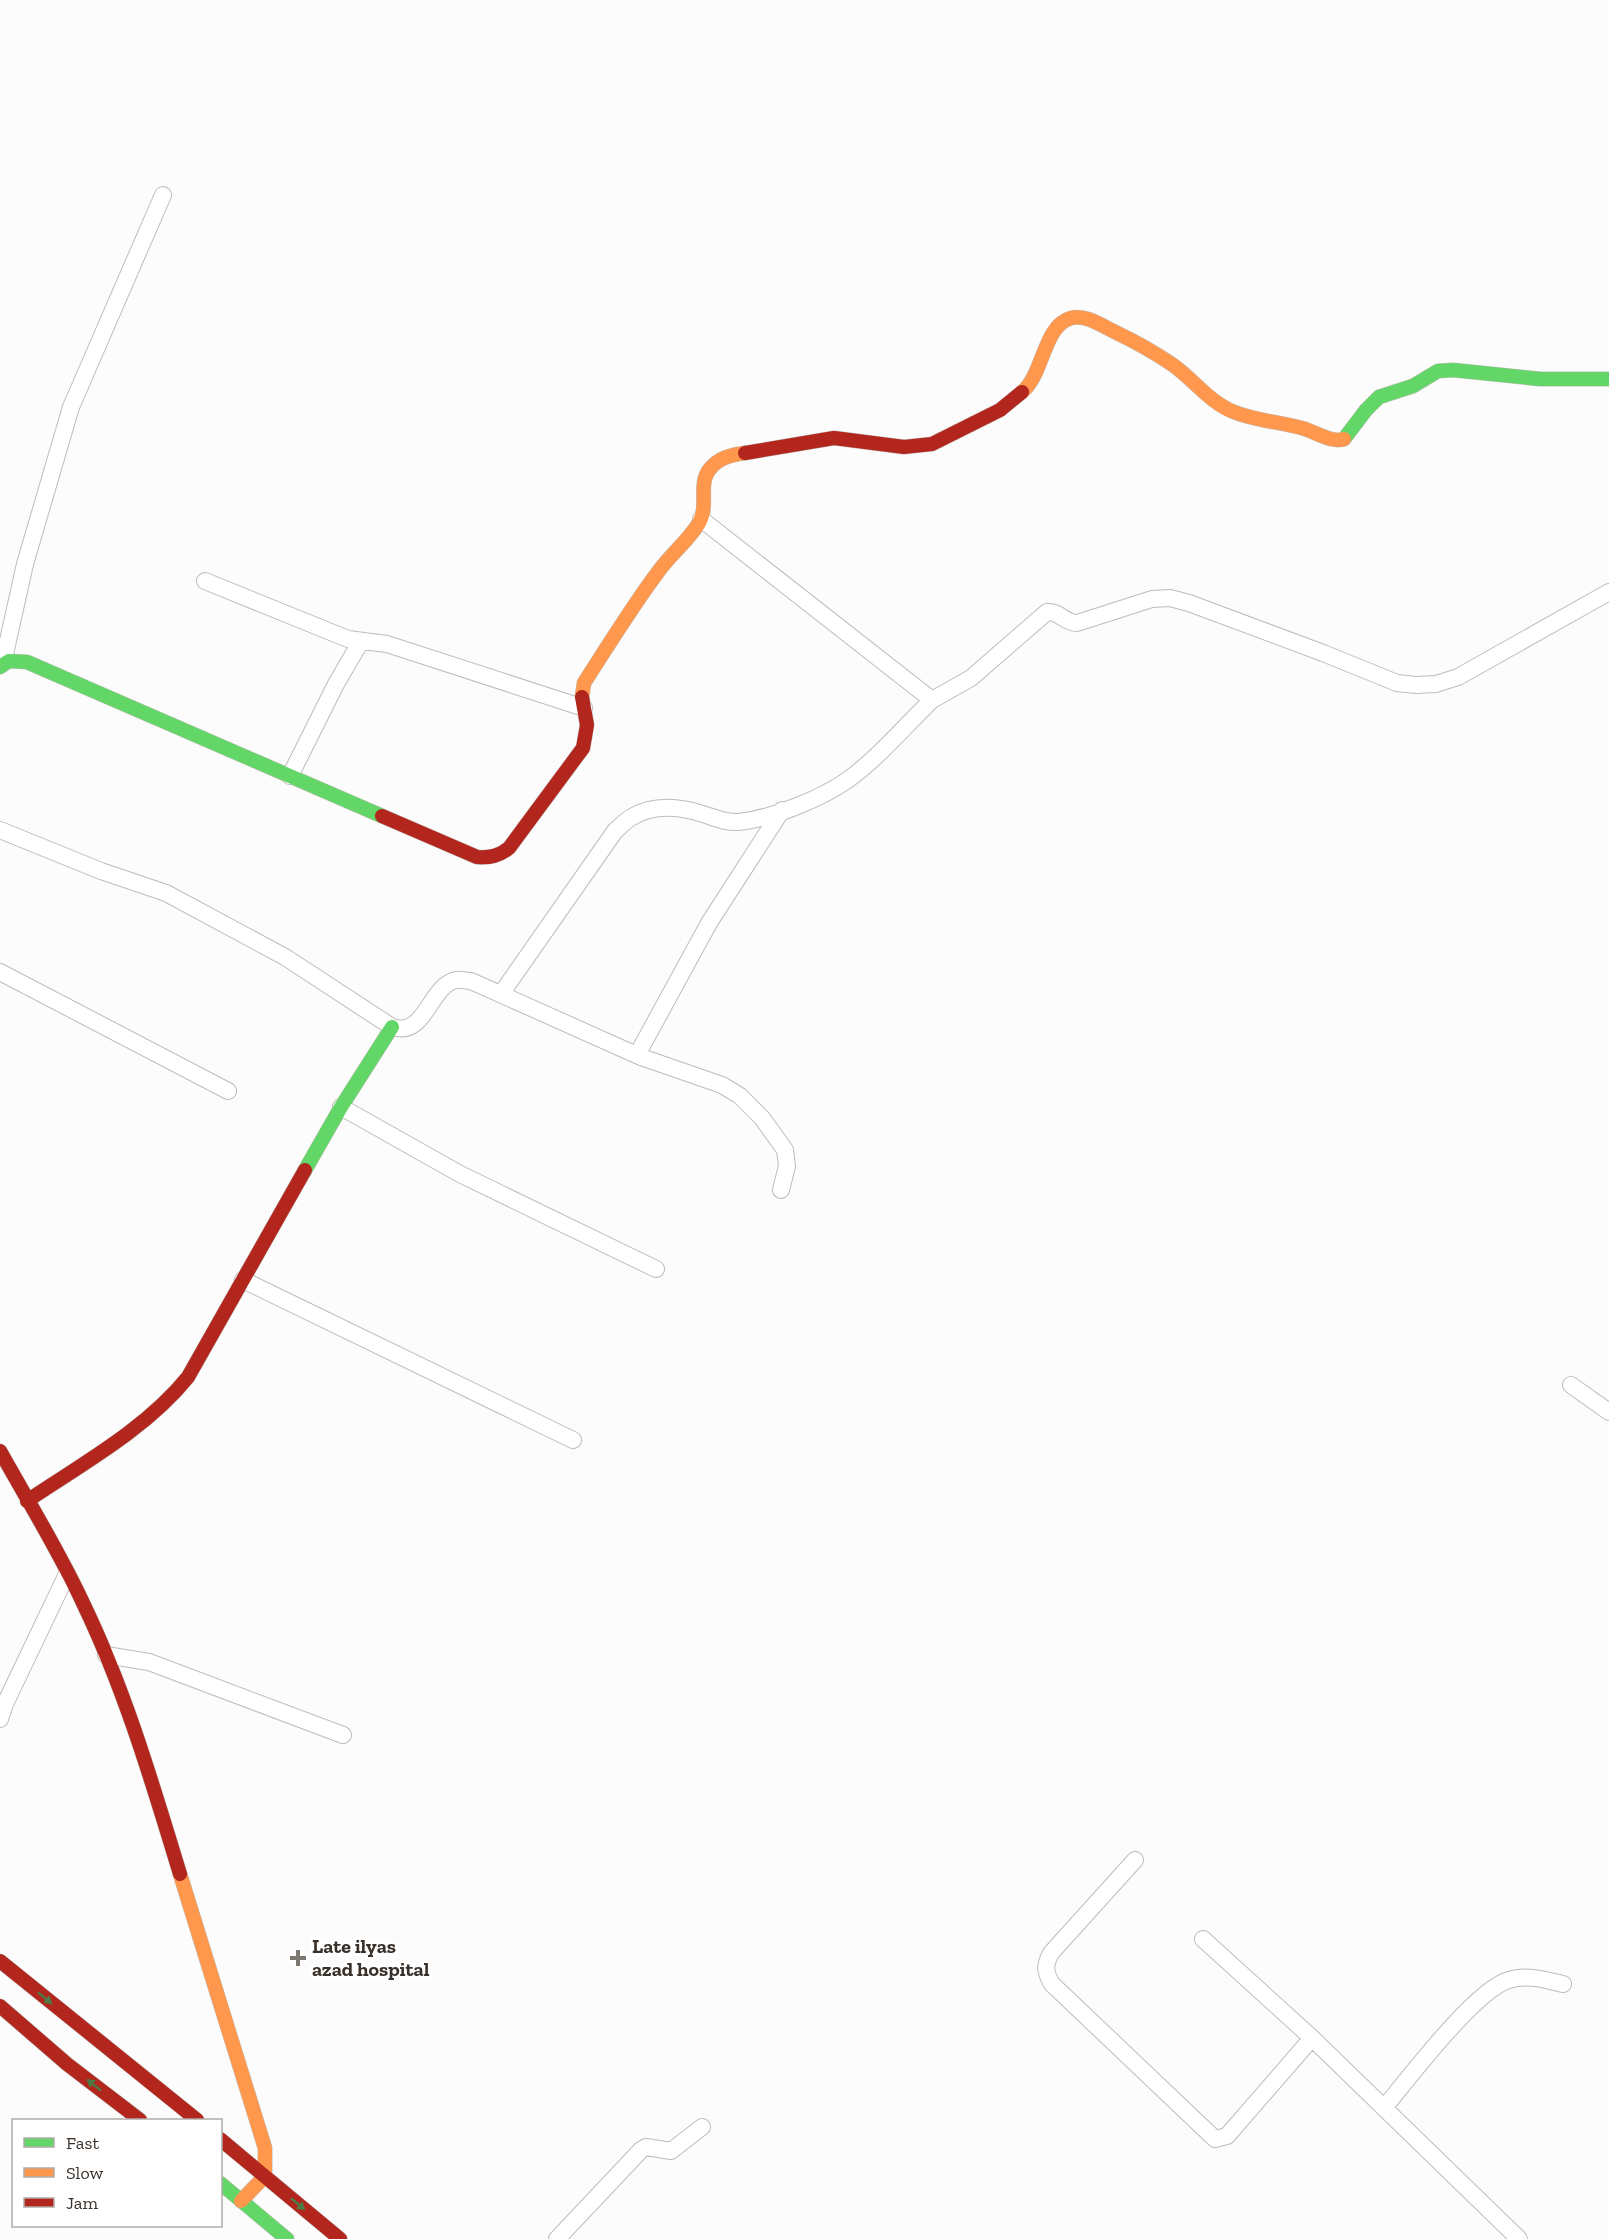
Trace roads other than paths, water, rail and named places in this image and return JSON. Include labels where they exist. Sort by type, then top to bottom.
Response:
[{"type":"street","points":[[1,665],[25,564],[71,407],[163,195]]},
{"type":"street","points":[[1,665],[12,660],[27,662],[477,857],[488,859],[499,857],[509,848],[583,748],[587,725],[582,694],[584,683],[669,558],[701,519],[706,473],[728,456],[834,438],[904,447],[932,444],[1000,410],[1028,387],[1039,369],[1052,333],[1060,324],[1071,318],[1085,318],[1133,341],[1174,366],[1208,397],[1234,412],[1305,429],[1337,441],[1343,440],[1348,435],[1366,410],[1379,397],[1413,386],[1438,371],[1453,370],[1540,379],[1609,379]]},
{"type":"street","points":[[701,519],[932,700]]},
{"type":"street","points":[[205,581],[348,639],[387,644],[584,708]]},
{"type":"street","points":[[501,994],[615,831],[632,817],[651,809],[668,808],[691,811],[720,820],[740,822],[782,810],[818,796],[848,779],[932,700],[971,678],[1047,612],[1057,614],[1067,622],[1077,623],[1152,599],[1170,598],[1323,652],[1397,683],[1416,686],[1436,684],[1458,677],[1609,592]]},
{"type":"street","points":[[290,776],[360,641]]},
{"type":"street","points":[[637,1055],[709,923],[782,810]]},
{"type":"street","points":[[0,830],[82,864],[166,892],[285,957],[392,1027],[402,1030],[409,1028],[420,1019],[447,984],[458,979],[471,981],[637,1055],[722,1085],[740,1096],[762,1118],[785,1150],[787,1166],[781,1190]]},
{"type":"street","points":[[0,972],[228,1091]]},
{"type":"street","points":[[27,1501],[151,1416],[176,1393],[188,1377],[341,1107],[392,1027]]},
{"type":"street","points":[[341,1107],[460,1174],[656,1269]]},
{"type":"street","points":[[243,1280],[573,1440]]},
{"type":"street","points":[[1571,1385],[1609,1412]]},
{"type":"street","points":[[0,1451],[83,1602],[106,1655],[143,1755],[265,2148],[265,2176],[241,2201]]},
{"type":"street","points":[[0,1719],[67,1574]]},
{"type":"street","points":[[106,1655],[149,1662],[343,1735]]},
{"type":"street","points":[[1135,1860],[1051,1953],[1046,1962],[1045,1974],[1052,1984],[1215,2139],[1227,2136],[1312,2038]]},
{"type":"street","points":[[1203,1939],[1312,2038],[1519,2239]]},
{"type":"street","points":[[0,1961],[195,2119]]},
{"type":"street","points":[[1384,2108],[1460,2020],[1484,1994],[1499,1983],[1511,1979],[1538,1978],[1563,1984]]},
{"type":"street","points":[[2,2012],[137,2119]]},
{"type":"street","points":[[557,2239],[641,2150],[646,2147],[671,2151],[702,2127]]},
{"type":"street","points":[[222,2141],[339,2239]]},
{"type":"street","points":[[222,2185],[287,2239]]},
{"type":"place","name":"Late ilyas azad hospital","points":[[298,1958]]}]
